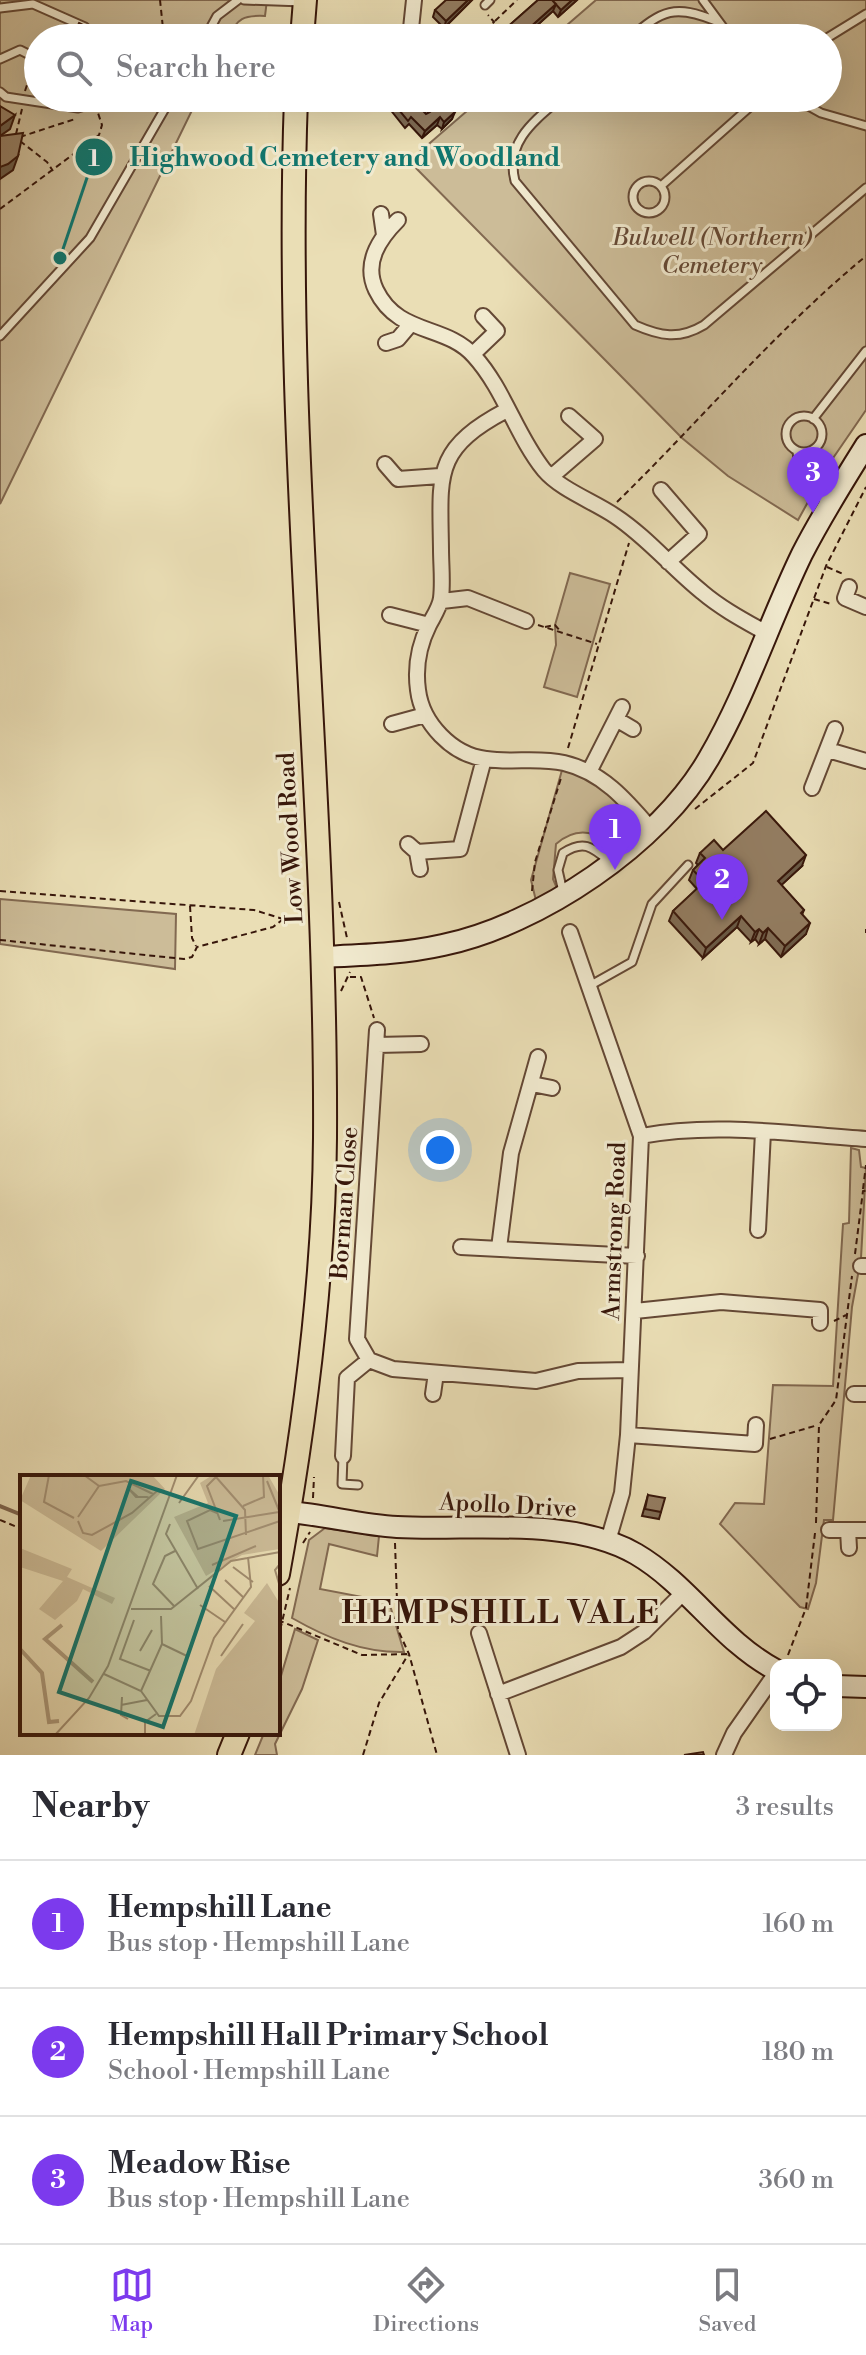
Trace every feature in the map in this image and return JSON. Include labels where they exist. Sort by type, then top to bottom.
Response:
[{"type":"main road","points":[[303,24],[305,1]]},
{"type":"main road","name":"Low Wood Road","points":[[280,1563],[316,1288],[325,1142],[322,957],[300,551],[293,328],[296,112]]},
{"type":"main road","points":[[229,1755],[237,1735]]},
{"type":"street","points":[[411,24],[414,0]]},
{"type":"street","points":[[381,214],[384,235]]},
{"type":"street","points":[[398,220],[374,251],[375,289],[392,312],[409,326],[439,335],[473,354],[551,477],[607,511],[727,612],[768,634]]},
{"type":"street","points":[[473,354],[497,331],[483,316]]},
{"type":"street","points":[[386,343],[398,339],[409,326]]},
{"type":"street","points":[[507,410],[480,424],[461,441],[440,476],[442,601],[429,625],[416,668],[425,715],[440,735],[460,751],[484,759],[564,763],[589,772],[612,787],[650,828]]},
{"type":"street","points":[[551,477],[595,439],[569,416]]},
{"type":"street","points":[[322,957],[445,945],[488,931],[563,895],[611,863],[650,828],[678,801],[708,760],[802,555],[866,445]]},
{"type":"street","points":[[385,464],[398,479],[440,476]]},
{"type":"street","points":[[661,490],[699,534],[668,562]]},
{"type":"street","points":[[847,593],[866,607]]},
{"type":"street","points":[[442,601],[468,598],[526,621]]},
{"type":"street","points":[[390,615],[429,625]]},
{"type":"street","points":[[589,772],[619,713],[633,729]]},
{"type":"street","points":[[392,724],[425,715]]},
{"type":"street","points":[[812,788],[835,729]]},
{"type":"street","points":[[828,750],[866,761]]},
{"type":"street","points":[[420,869],[413,848],[460,849],[484,759]]},
{"type":"street","name":"Armstrong Road","points":[[570,932],[591,985],[641,1136],[628,1435],[622,1493],[608,1541]]},
{"type":"street","points":[[377,1038],[421,1044]]},
{"type":"street","name":"Borman Close","points":[[369,1360],[357,1339],[377,1038]]},
{"type":"street","points":[[499,1248],[511,1153],[538,1057]]},
{"type":"street","points":[[532,1084],[552,1088]]},
{"type":"street","points":[[641,1136],[670,1130],[866,1139]]},
{"type":"street","points":[[758,1230],[763,1132]]},
{"type":"street","points":[[461,1247],[637,1256]]},
{"type":"street","points":[[635,1311],[721,1302],[820,1310],[820,1323]]},
{"type":"street","points":[[343,1456],[347,1378],[369,1360],[393,1369],[536,1381],[578,1371],[630,1370]]},
{"type":"street","points":[[433,1394],[436,1373]]},
{"type":"street","points":[[628,1435],[755,1444],[756,1425]]},
{"type":"street","name":"Apollo Drive","points":[[289,1512],[395,1527],[538,1531],[583,1534],[608,1541],[639,1556],[683,1593],[738,1647],[770,1667]]},
{"type":"street","points":[[829,1530],[866,1530]]},
{"type":"street","points":[[848,1530],[849,1548]]},
{"type":"street","points":[[498,1694],[621,1647],[644,1632],[683,1593]]},
{"type":"street","points":[[479,1633],[518,1755]]},
{"type":"street","points":[[724,1755],[734,1733],[770,1680]]},
{"type":"street","points":[[842,1686],[866,1687]]},
{"type":"lane","points":[[213,24],[217,16],[238,0]]},
{"type":"lane","points":[[244,0],[305,1]]},
{"type":"lane","points":[[703,0],[719,24]]},
{"type":"lane","points":[[0,8],[42,6],[79,24]]},
{"type":"lane","points":[[648,24],[672,10],[694,12],[716,21]]},
{"type":"lane","points":[[842,29],[866,14]]},
{"type":"lane","points":[[0,59],[20,50],[24,52]]},
{"type":"lane","points":[[0,92],[6,97],[24,100]]},
{"type":"lane","points":[[0,336],[90,238],[163,112]]},
{"type":"lane","points":[[546,112],[522,135],[513,158],[515,181],[524,196],[635,325],[649,331],[680,336],[704,325],[866,188]]},
{"type":"lane","points":[[661,186],[744,112]]},
{"type":"lane","points":[[819,112],[866,126]]},
{"type":"lane","points":[[651,180],[661,186],[665,195],[660,208],[646,213],[635,205],[634,191],[638,185],[651,180]]},
{"type":"lane","points":[[813,419],[866,351]]},
{"type":"lane","points":[[797,451],[808,451],[819,444],[821,428],[813,419],[802,416],[788,424],[786,440],[797,451],[800,478],[830,505]]},
{"type":"lane","points":[[563,895],[558,870],[563,853],[579,843],[586,844],[611,863]]},
{"type":"lane","points":[[591,985],[632,962],[652,904],[688,865]]},
{"type":"lane","points":[[343,1456],[342,1484],[358,1485]]},
{"type":"path","points":[[160,0],[163,24]]},
{"type":"path","points":[[485,4],[494,22],[517,0]]},
{"type":"path","points":[[53,171],[39,155],[15,139],[75,119],[77,112]]},
{"type":"path","points":[[0,209],[99,135],[102,125],[96,112]]},
{"type":"path","points":[[607,511],[684,436],[772,339],[866,256]]},
{"type":"path","points":[[678,801],[691,812],[753,763],[826,566],[866,487]]},
{"type":"path","points":[[538,909],[531,880],[633,531]]},
{"type":"path","points":[[813,598],[836,605],[847,593],[846,575],[826,566]]},
{"type":"path","points":[[526,621],[598,644]]},
{"type":"path","points":[[0,891],[254,910],[283,919],[304,918]]},
{"type":"path","points":[[338,900],[344,912],[349,956]]},
{"type":"path","points":[[189,905],[192,938],[197,947]]},
{"type":"path","points":[[0,940],[184,959],[192,957],[197,947],[273,927],[283,919]]},
{"type":"path","points":[[350,977],[361,977],[377,1038]]},
{"type":"path","points":[[786,1659],[810,1586],[819,1425],[836,1400],[866,1165]]},
{"type":"path","points":[[755,1444],[819,1425]]},
{"type":"path","points":[[0,1520],[20,1528]]},
{"type":"path","points":[[395,1527],[398,1630],[409,1654],[437,1755]]},
{"type":"path","points":[[280,1621],[362,1655],[409,1654]]},
{"type":"path","points":[[363,1755],[379,1703],[409,1654]]},
{"type":"green space","points":[[0,0],[267,0],[265,16],[252,16],[237,24],[24,24],[24,112],[191,112],[0,504]]},
{"type":"green space","name":"Bulwell (Northern) Cemetery","points":[[596,0],[866,0],[866,410],[829,464],[798,520],[728,476],[682,438],[409,161],[466,112],[842,112],[842,24],[568,24]]},
{"type":"green space","points":[[570,573],[610,584],[577,697],[544,687],[556,645],[555,625]]},
{"type":"green space","points":[[564,763],[589,772],[637,819],[618,844],[594,834],[579,833],[556,844],[553,879],[559,893],[538,909],[531,880]]},
{"type":"green space","points":[[0,899],[176,914],[175,969],[0,944]]},
{"type":"green space","points":[[851,1148],[859,1150],[861,1167],[866,1168],[861,1258],[852,1307],[833,1520],[824,1520],[816,1583],[808,1609],[800,1607],[720,1524],[735,1503],[764,1504],[773,1385],[833,1386],[843,1224],[849,1223]]},
{"type":"green space","points":[[325,1528],[379,1536],[377,1556],[329,1544],[320,1589],[389,1602],[404,1652],[374,1650],[346,1643],[292,1618],[309,1540]]},
{"type":"green space","points":[[295,1629],[318,1640],[302,1689],[280,1734],[280,1679]]},
{"type":"green space","points":[[263,1735],[279,1735],[275,1744],[277,1755],[255,1755]]},
{"type":"building","points":[[446,0],[468,0],[446,21],[435,10]]},
{"type":"building","points":[[538,0],[552,0],[556,4],[534,24],[511,24]]},
{"type":"building","points":[[552,0],[572,0],[561,10]]},
{"type":"building","points":[[0,106],[15,115],[0,126]]},
{"type":"building","points":[[401,112],[455,112],[444,122],[440,117],[425,131],[411,117],[408,121]]},
{"type":"building","points":[[23,133],[18,156],[0,167],[0,136]]},
{"type":"building","points":[[766,811],[806,855],[778,881],[804,910],[801,913],[810,923],[785,946],[768,928],[763,933],[759,929],[755,932],[741,916],[706,948],[673,911],[704,882],[693,870],[705,858],[700,853],[714,840],[723,850]]},
{"type":"building","points":[[648,1495],[665,1498],[661,1512],[645,1509]]},
{"type":"waterway","points":[[0,1506],[20,1514]]},
{"type":"place","name":"Highwood Cemetery and Woodland","points":[[60,258]]},
{"type":"place","name":"Meadow Rise","points":[[813,513]]},
{"type":"place","name":"Hempshill Lane","points":[[615,870]]},
{"type":"place","name":"Hempshill Hall Primary School","points":[[722,920]]},
{"type":"district","name":"HEMPSHILL VALE","points":[[501,1612]]}]
